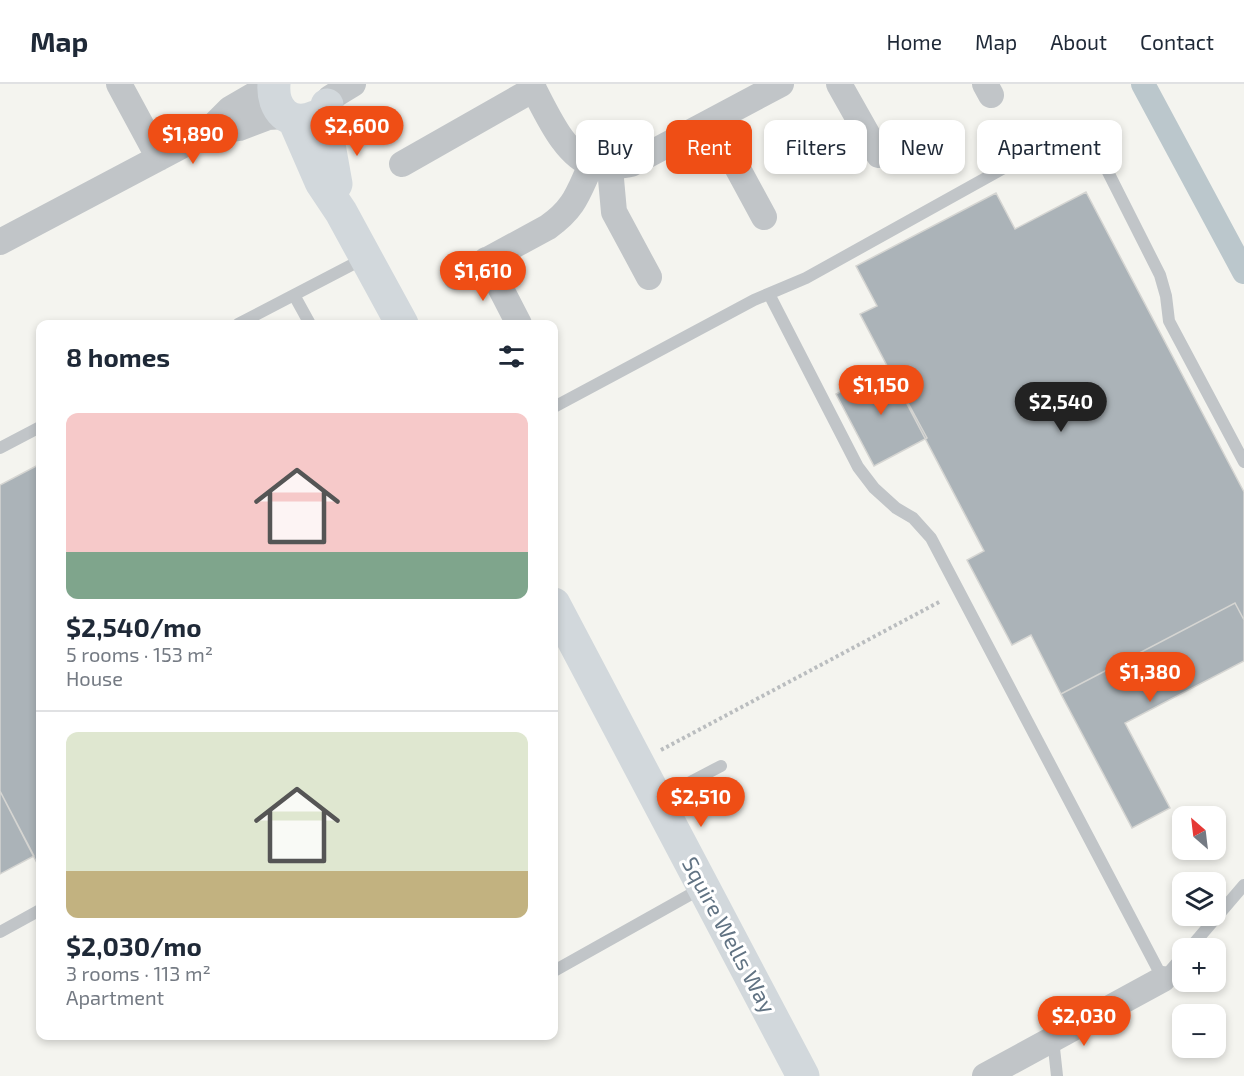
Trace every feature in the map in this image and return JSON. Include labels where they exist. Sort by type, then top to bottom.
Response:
[{"type":"street","points":[[118,84],[159,158]]},
{"type":"street","points":[[0,242],[206,133],[230,109],[273,84]]},
{"type":"street","points":[[273,84],[273,95],[277,107],[290,118],[321,182],[341,212],[400,320]]},
{"type":"street","points":[[714,120],[781,84]]},
{"type":"street","points":[[839,84],[879,155]]},
{"type":"street","points":[[402,164],[533,87],[564,143],[576,154]]},
{"type":"street","points":[[206,133],[239,128],[268,117],[304,120],[313,118],[335,93]]},
{"type":"street","points":[[335,93],[326,129],[341,212]]},
{"type":"street","points":[[456,277],[562,217],[595,174]]},
{"type":"street","points":[[603,174],[614,212],[649,277]]},
{"type":"street","points":[[741,174],[764,217]]},
{"type":"street","points":[[486,260],[517,320]]},
{"type":"street","name":"Squire Wells Way","points":[[558,620],[657,800],[803,1076]]},
{"type":"street","points":[[985,1076],[1163,979]]},
{"type":"lane","points":[[558,404],[682,338],[806,278],[1049,143],[1075,138],[1091,147],[1111,177],[1160,276],[1166,296],[1169,321],[1244,462]]},
{"type":"lane","points":[[246,320],[365,258]]},
{"type":"lane","points":[[769,294],[858,468],[874,488],[896,508],[914,518],[931,538],[1163,979],[1172,969]]},
{"type":"lane","points":[[294,295],[308,320]]},
{"type":"lane","points":[[0,448],[36,429]]},
{"type":"lane","points":[[657,800],[721,766]]},
{"type":"lane","points":[[1199,938],[1244,885]]},
{"type":"lane","points":[[558,969],[703,887]]},
{"type":"lane","points":[[0,932],[36,912]]},
{"type":"lane","points":[[1053,1039],[1057,1076]]},
{"type":"path","points":[[660,750],[941,601]]},
{"type":"building","points":[[1086,192],[1244,492],[1244,620],[1235,603],[1061,694],[1031,635],[1012,645],[967,560],[984,551],[860,314],[877,306],[856,266],[996,193],[1015,229]]},
{"type":"building","points":[[888,366],[927,438],[874,466],[836,394]]},
{"type":"building","points":[[36,466],[36,861],[0,791],[0,485]]},
{"type":"building","points":[[1235,603],[1244,620],[1244,661],[1125,723],[1170,808],[1132,828],[1061,694]]},
{"type":"building","points":[[0,791],[34,856],[0,874]]},
{"type":"waterway","points":[[1143,84],[1244,272]]}]
